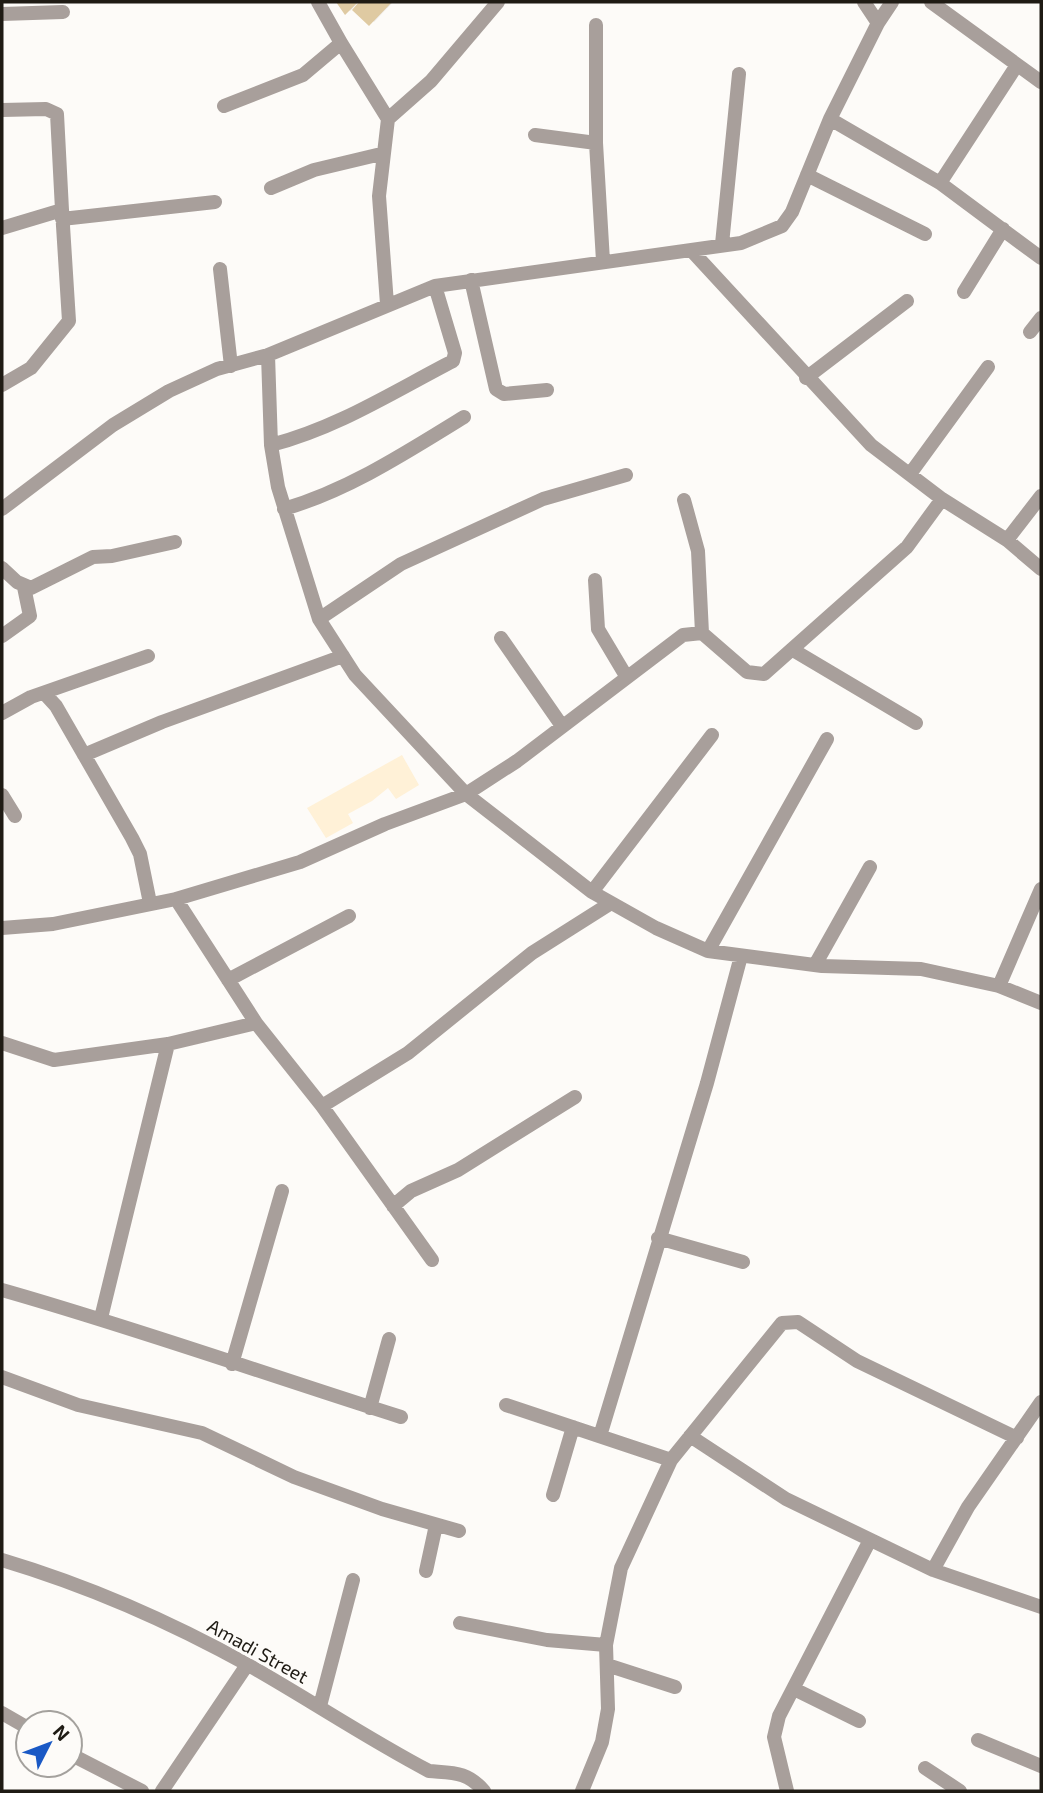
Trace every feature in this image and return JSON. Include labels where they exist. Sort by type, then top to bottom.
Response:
[{"type":"street","points":[[318,2],[388,119]]},
{"type":"street","points":[[387,304],[379,196],[388,119],[431,81],[498,2]]},
{"type":"street","points":[[864,2],[878,23]]},
{"type":"street","points":[[2,509],[113,425],[169,391],[231,366],[268,355],[435,286],[757,239],[782,226],[792,212],[830,119],[878,23],[892,2]]},
{"type":"street","points":[[931,2],[1041,82]]},
{"type":"street","points":[[2,14],[64,12]]},
{"type":"street","points":[[596,25],[596,143],[603,261]]},
{"type":"street","points":[[224,106],[303,75],[341,43]]},
{"type":"street","points":[[940,183],[1017,65]]},
{"type":"street","points":[[722,244],[739,74]]},
{"type":"street","points":[[2,110],[46,109],[57,114],[69,321],[30,368],[2,385]]},
{"type":"street","points":[[830,119],[940,183],[1041,258]]},
{"type":"street","points":[[536,135],[596,143]]},
{"type":"street","points":[[271,188],[314,170],[382,154]]},
{"type":"street","points":[[807,175],[925,233]]},
{"type":"street","points":[[2,228],[62,215],[215,202]]},
{"type":"street","points":[[964,292],[1003,229]]},
{"type":"street","points":[[691,250],[871,444],[942,499],[1007,540],[1041,569]]},
{"type":"street","points":[[220,269],[231,366]]},
{"type":"street","points":[[471,280],[496,389],[504,394],[547,390]]},
{"type":"street","points":[[271,445],[306,436],[343,420],[453,361],[455,353],[435,286]]},
{"type":"street","points":[[806,377],[907,301]]},
{"type":"street","points":[[1030,332],[1041,318]]},
{"type":"street","points":[[268,355],[271,445],[284,509],[319,619],[355,675],[466,794],[592,891],[708,951],[815,965],[922,969],[999,986],[1041,1003]]},
{"type":"street","points":[[909,474],[988,368]]},
{"type":"street","points":[[284,509],[319,499],[464,416]]},
{"type":"street","points":[[319,619],[401,564],[543,499],[626,475]]},
{"type":"street","points":[[1007,540],[1041,496]]},
{"type":"street","points":[[2,928],[53,924],[176,898],[300,862],[385,824],[466,794],[517,761],[683,635],[702,634],[747,672],[764,674],[906,547],[942,499]]},
{"type":"street","points":[[684,500],[698,551],[702,634]]},
{"type":"street","points":[[24,587],[39,585],[93,557],[112,556],[175,542]]},
{"type":"street","points":[[2,568],[24,587],[30,616],[2,636]]},
{"type":"street","points":[[594,580],[598,629],[626,676]]},
{"type":"street","points":[[501,638],[562,726]]},
{"type":"street","points":[[793,650],[916,723]]},
{"type":"street","points":[[2,713],[31,697],[148,656]]},
{"type":"street","points":[[84,755],[162,722],[343,656]]},
{"type":"street","points":[[45,694],[56,706],[140,855],[150,903]]},
{"type":"street","points":[[592,891],[712,735]]},
{"type":"street","points":[[708,951],[827,739]]},
{"type":"street","points":[[2,796],[15,816]]},
{"type":"street","points":[[815,965],[870,867]]},
{"type":"street","points":[[999,986],[1041,889]]},
{"type":"street","points":[[176,898],[256,1023],[322,1106],[432,1260]]},
{"type":"street","points":[[322,1106],[408,1053],[532,953],[611,903]]},
{"type":"street","points":[[228,980],[349,916]]},
{"type":"street","points":[[600,1436],[707,1083],[741,956]]},
{"type":"street","points":[[2,1043],[54,1060],[168,1044],[256,1023]]},
{"type":"street","points":[[102,1318],[168,1044]]},
{"type":"street","points":[[393,1206],[411,1191],[458,1170],[575,1097]]},
{"type":"street","points":[[232,1364],[282,1191]]},
{"type":"street","points":[[659,1238],[743,1262]]},
{"type":"street","points":[[2,1290],[102,1318],[232,1364],[401,1417]]},
{"type":"street","points":[[582,1791],[602,1742],[608,1709],[606,1645],[621,1568],[671,1460],[782,1323],[798,1322],[857,1361],[1017,1438]]},
{"type":"street","points":[[370,1408],[389,1339]]},
{"type":"street","points":[[2,1377],[78,1405],[202,1433],[294,1477],[459,1531]]},
{"type":"street","points":[[933,1570],[968,1507],[1041,1402]]},
{"type":"street","points":[[506,1405],[671,1460]]},
{"type":"street","points":[[553,1495],[573,1427]]},
{"type":"street","points":[[690,1436],[786,1499],[870,1540],[933,1570],[1041,1607]]},
{"type":"street","points":[[426,1571],[436,1525]]},
{"type":"street","points":[[787,1791],[774,1737],[779,1716],[870,1540]]},
{"type":"street","name":"Amadi Street","points":[[2,1560],[69,1580],[143,1611],[247,1665],[429,1771],[462,1773],[474,1779],[484,1791]]},
{"type":"street","points":[[320,1706],[352,1580]]},
{"type":"street","points":[[460,1623],[547,1640],[606,1645]]},
{"type":"street","points":[[162,1791],[247,1665]]},
{"type":"street","points":[[607,1665],[675,1687]]},
{"type":"street","points":[[794,1689],[859,1721]]},
{"type":"street","points":[[978,1740],[1041,1766]]},
{"type":"street","points":[[84,1761],[142,1791]]},
{"type":"street","points":[[925,1768],[960,1791]]},
{"type":"shaded area","points":[[402,755],[419,785],[396,799],[388,788],[372,801],[348,814],[353,823],[326,838],[307,808]]},
{"type":"building","points":[[336,2],[358,2],[345,15]]},
{"type":"building","points":[[359,2],[392,2],[369,26],[352,10]]}]
